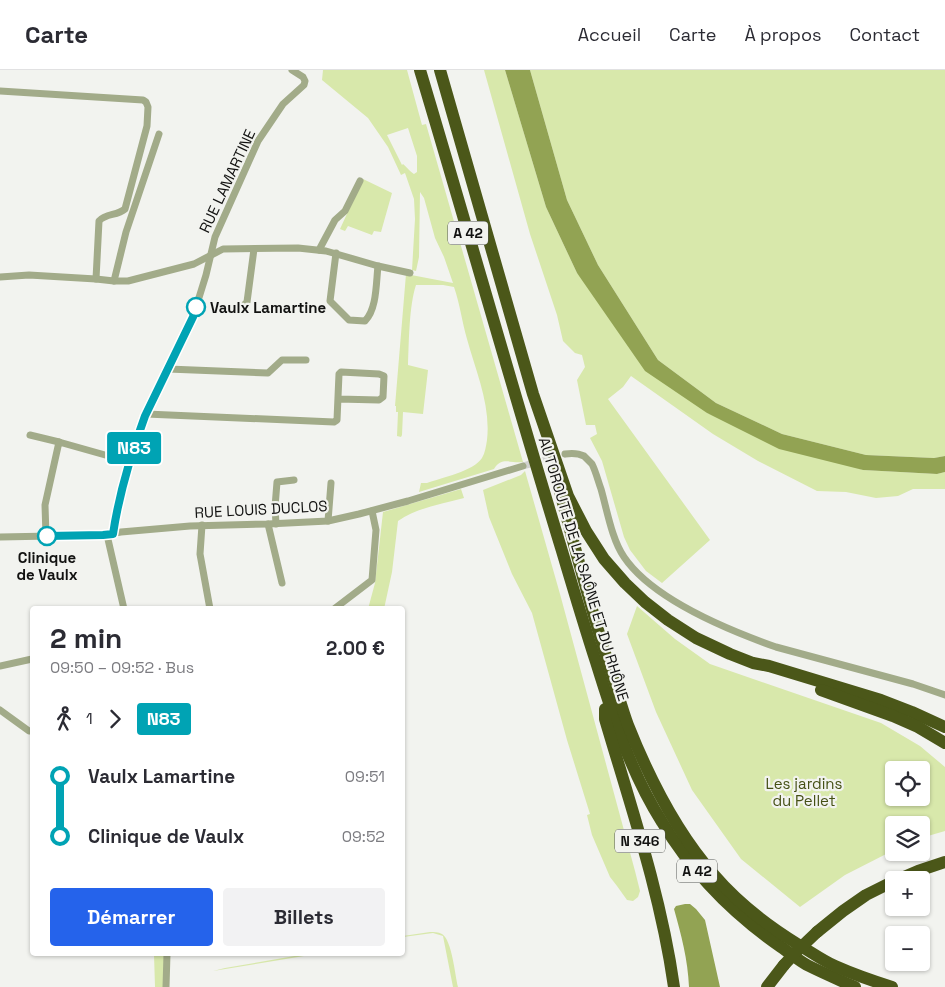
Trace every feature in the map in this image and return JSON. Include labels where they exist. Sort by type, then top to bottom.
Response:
[{"type":"highway","name":"AUTOROUTE DE LA SAÔNE ET DU RHÔNE","points":[[420,70],[491,309],[514,396],[606,696],[638,779],[662,822],[686,858],[715,892],[744,920],[798,959],[855,987]]},
{"type":"highway","name":"AUTOROUTE DE LA SAÔNE ET DU RHÔNE","points":[[440,70],[533,394],[568,496],[604,559],[645,602],[696,638],[768,671],[880,705]]},
{"type":"highway","points":[[533,394],[602,644],[628,723],[650,776],[673,818],[714,876],[758,918],[792,941],[835,966],[892,987]]},
{"type":"highway","name":"N 346","points":[[606,696],[605,719],[655,891],[674,987]]},
{"type":"highway","points":[[880,705],[919,715],[945,727]]},
{"type":"highway","points":[[880,705],[945,743]]},
{"type":"highway","points":[[916,871],[945,862]]},
{"type":"highway","points":[[767,987],[784,965],[817,932],[866,895],[885,886]]},
{"type":"street","name":"RUE LAMARTINE","points":[[123,606],[110,534],[139,433],[146,414],[193,317],[215,237],[258,141],[283,104],[304,86],[303,76],[292,70]]},
{"type":"street","points":[[0,91],[143,100],[146,102],[148,107],[147,126],[125,209],[121,213],[102,217],[99,220],[96,279]]},
{"type":"street","points":[[114,282],[126,232],[158,134]]},
{"type":"street","points":[[320,250],[335,220],[344,211],[360,181]]},
{"type":"street","points":[[0,277],[29,275],[96,279],[114,282],[128,281],[194,264],[223,250],[298,248],[336,253],[378,266],[410,273]]},
{"type":"street","points":[[242,307],[247,302],[254,249]]},
{"type":"street","points":[[336,253],[330,301],[349,320],[365,321],[370,316],[373,309],[378,266]]},
{"type":"street","points":[[168,369],[268,373],[282,360],[306,360]]},
{"type":"street","points":[[146,414],[334,422],[337,420],[339,374],[341,372],[379,374],[384,376],[383,398],[379,400],[338,399]]},
{"type":"street","points":[[30,434],[130,462]]},
{"type":"street","points":[[46,536],[45,505],[59,442]]},
{"type":"street","points":[[565,454],[575,453],[583,456],[591,463],[617,545],[636,573],[651,586],[707,619],[776,647],[913,684],[945,695]]},
{"type":"street","name":"RUE LOUIS DUCLOS","points":[[0,537],[110,534],[202,525],[328,521],[408,502],[523,466]]},
{"type":"street","points":[[282,583],[272,524],[277,482],[294,480]]},
{"type":"street","points":[[328,521],[331,482]]},
{"type":"street","points":[[338,606],[372,580],[376,530],[372,510]]},
{"type":"street","points":[[202,525],[200,554],[209,606]]},
{"type":"street","points":[[0,666],[30,660]]},
{"type":"street","points":[[0,710],[30,731]]},
{"type":"street","points":[[166,987],[167,956]]},
{"type":"green space","points":[[323,70],[407,70],[422,125],[426,124],[523,462],[507,461],[500,463],[494,469],[419,492],[421,483],[427,483],[465,470],[478,463],[482,458],[485,452],[488,427],[485,401],[454,287],[416,285],[411,313],[408,365],[428,370],[423,414],[403,412],[402,435],[401,437],[397,436],[398,412],[396,412],[395,406],[406,274],[453,283],[435,238],[424,198],[420,192],[419,257],[416,271],[412,270],[415,219],[414,199],[405,173],[401,175],[388,147],[368,118],[322,80]],"holes":[[[408,128],[417,156],[417,172],[414,174],[402,165],[387,135]]]},
{"type":"green space","points":[[484,70],[505,70],[546,207],[577,273],[707,413],[863,470],[937,474],[945,472],[945,489],[913,489],[898,496],[876,498],[846,492],[817,491],[758,461],[713,434],[631,376],[623,387],[608,399],[710,540],[662,583],[646,571],[630,550],[624,537],[602,461],[590,438],[597,434],[595,425],[586,425],[577,380],[585,367],[582,355],[575,353],[563,341],[557,315],[530,234]]},
{"type":"green space","points":[[530,70],[945,70],[945,456],[934,458],[866,455],[782,434],[716,403],[658,360],[598,265],[567,200]]},
{"type":"green space","points":[[363,179],[392,193],[381,232],[374,231],[372,235],[348,226],[345,231],[340,229]]},
{"type":"green space","points":[[525,471],[635,871],[640,891],[638,897],[633,901],[627,900],[610,877],[592,835],[587,815],[590,814],[567,740],[532,613],[512,574],[489,517],[483,490],[521,475]]},
{"type":"green space","points":[[461,489],[464,498],[438,504],[398,521],[392,572],[385,606],[369,606],[375,583],[383,512]]},
{"type":"green space","name":"Les jardins du Pellet","points":[[637,606],[675,639],[710,664],[881,723],[920,746],[945,767],[945,831],[930,835],[930,816],[885,816],[885,855],[845,875],[800,907],[741,859],[692,790],[656,712],[627,634]]},
{"type":"green space","points":[[430,932],[442,934],[448,943],[453,958],[458,987],[453,987],[443,936],[433,933],[405,936]]},
{"type":"green space","points":[[154,956],[165,956],[164,987],[155,987]]},
{"type":"green space","points":[[294,956],[304,956],[213,971]]},
{"type":"shaded area","points":[[505,70],[530,70],[567,200],[598,265],[658,360],[716,403],[782,434],[866,455],[934,458],[945,456],[945,472],[937,474],[863,470],[779,449],[707,413],[645,371],[577,273],[546,207]]},
{"type":"shaded area","points":[[690,904],[705,920],[720,987],[689,987],[686,957],[674,909],[676,906]]},
{"type":"tunnel","points":[[523,466],[565,454]]},
{"type":"bus line","name":"N83","points":[[47,536],[113,534],[130,462],[145,416],[193,317],[196,307]]},
{"type":"place","name":"Vaulx Lamartine","points":[[196,307]]},
{"type":"place","name":"Clinique de Vaulx","points":[[47,536]]}]
